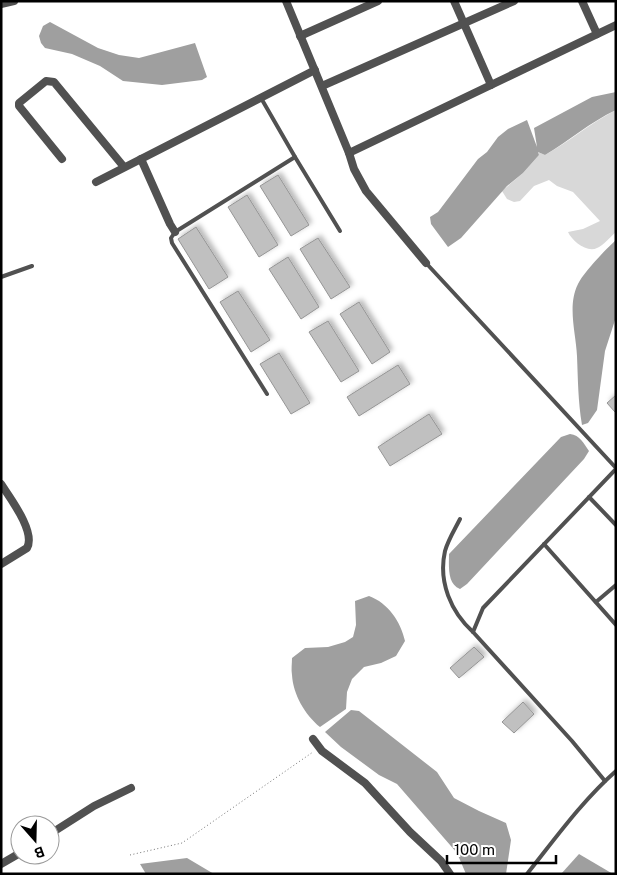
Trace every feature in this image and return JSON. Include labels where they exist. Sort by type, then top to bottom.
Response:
[{"type":"street","points":[[1,4],[14,1]]},
{"type":"street","points":[[286,1],[350,153],[354,169],[366,191],[426,263]]},
{"type":"street","points":[[300,36],[378,1]]},
{"type":"street","points":[[454,1],[491,85]]},
{"type":"street","points":[[322,86],[514,1]]},
{"type":"street","points":[[582,1],[597,34]]},
{"type":"street","points":[[350,153],[616,25]]},
{"type":"street","points":[[96,182],[315,70]]},
{"type":"street","points":[[62,159],[19,106],[19,103],[46,81],[54,82],[124,167]]},
{"type":"street","points":[[141,159],[175,232]]},
{"type":"street","points":[[1,484],[28,529],[29,538],[27,548],[1,564]]},
{"type":"street","points":[[313,739],[320,747],[365,783],[410,832],[441,861],[450,874]]},
{"type":"street","points":[[60,828],[94,806],[131,788]]},
{"type":"lane","points":[[261,98],[340,231]]},
{"type":"lane","points":[[267,394],[171,238],[175,232],[295,157]]},
{"type":"lane","points":[[426,263],[615,470],[483,608],[473,632]]},
{"type":"lane","points":[[1,277],[32,266]]},
{"type":"lane","points":[[589,497],[616,525]]},
{"type":"lane","points":[[460,519],[446,550],[444,575],[451,605],[461,621],[572,741],[605,781]]},
{"type":"lane","points":[[544,544],[616,625]]},
{"type":"lane","points":[[596,602],[616,585]]},
{"type":"lane","points":[[528,874],[605,781],[616,771]]},
{"type":"path","points":[[130,855],[182,843],[320,747]]},
{"type":"shaded area","points":[[50,22],[98,48],[119,55],[139,58],[195,43],[207,77],[202,80],[162,85],[123,81],[100,66],[72,54],[45,48],[39,36],[43,26]]},
{"type":"shaded area","points":[[616,92],[616,110],[597,120],[545,155],[538,152],[539,155],[523,173],[507,186],[461,238],[448,247],[431,224],[430,217],[438,212],[478,159],[487,152],[498,137],[508,129],[527,120],[537,147],[534,128],[592,97]]},
{"type":"shaded area","points":[[616,110],[616,232],[600,247],[593,249],[584,248],[568,232],[583,229],[600,221],[573,192],[557,186],[549,180],[534,186],[520,201],[514,202],[507,199],[502,191],[523,173],[539,155],[538,152],[545,155]]},
{"type":"shaded area","points":[[616,240],[616,317],[605,351],[597,410],[588,423],[582,425],[573,301],[581,279]]},
{"type":"shaded area","points":[[570,434],[579,438],[589,451],[584,459],[467,584],[460,589],[456,587],[451,579],[449,554],[561,437]]},
{"type":"shaded area","points":[[369,596],[382,603],[393,614],[405,641],[396,656],[381,663],[364,667],[352,679],[347,692],[346,709],[320,727],[309,716],[297,697],[293,682],[292,658],[305,648],[328,647],[345,642],[353,637],[356,625],[355,601]]},
{"type":"shaded area","points":[[351,710],[359,711],[437,772],[454,798],[506,823],[511,840],[506,874],[466,874],[457,853],[397,784],[379,775],[341,747],[325,732]]},
{"type":"shaded area","points":[[579,854],[613,874],[561,874]]},
{"type":"shaded area","points":[[187,858],[214,874],[146,874],[140,864]]},
{"type":"building","points":[[278,175],[309,225],[291,236],[260,186]]},
{"type":"building","points":[[247,195],[278,245],[259,257],[228,207]]},
{"type":"building","points":[[196,227],[228,277],[209,289],[178,239]]},
{"type":"building","points":[[318,238],[350,287],[331,299],[300,249]]},
{"type":"building","points":[[288,257],[319,307],[301,319],[269,269]]},
{"type":"building","points":[[238,291],[270,340],[251,352],[220,302]]},
{"type":"building","points":[[359,302],[390,352],[372,364],[340,314]]},
{"type":"building","points":[[328,321],[359,371],[341,382],[309,332]]},
{"type":"building","points":[[279,353],[310,403],[291,414],[260,364]]},
{"type":"building","points":[[398,365],[410,384],[359,416],[347,397]]},
{"type":"building","points":[[616,395],[616,411],[615,412],[607,403]]},
{"type":"building","points":[[429,414],[442,434],[390,466],[378,447]]},
{"type":"building","points":[[474,647],[484,657],[459,678],[450,668]]},
{"type":"building","points":[[523,702],[534,714],[514,733],[502,722]]}]
